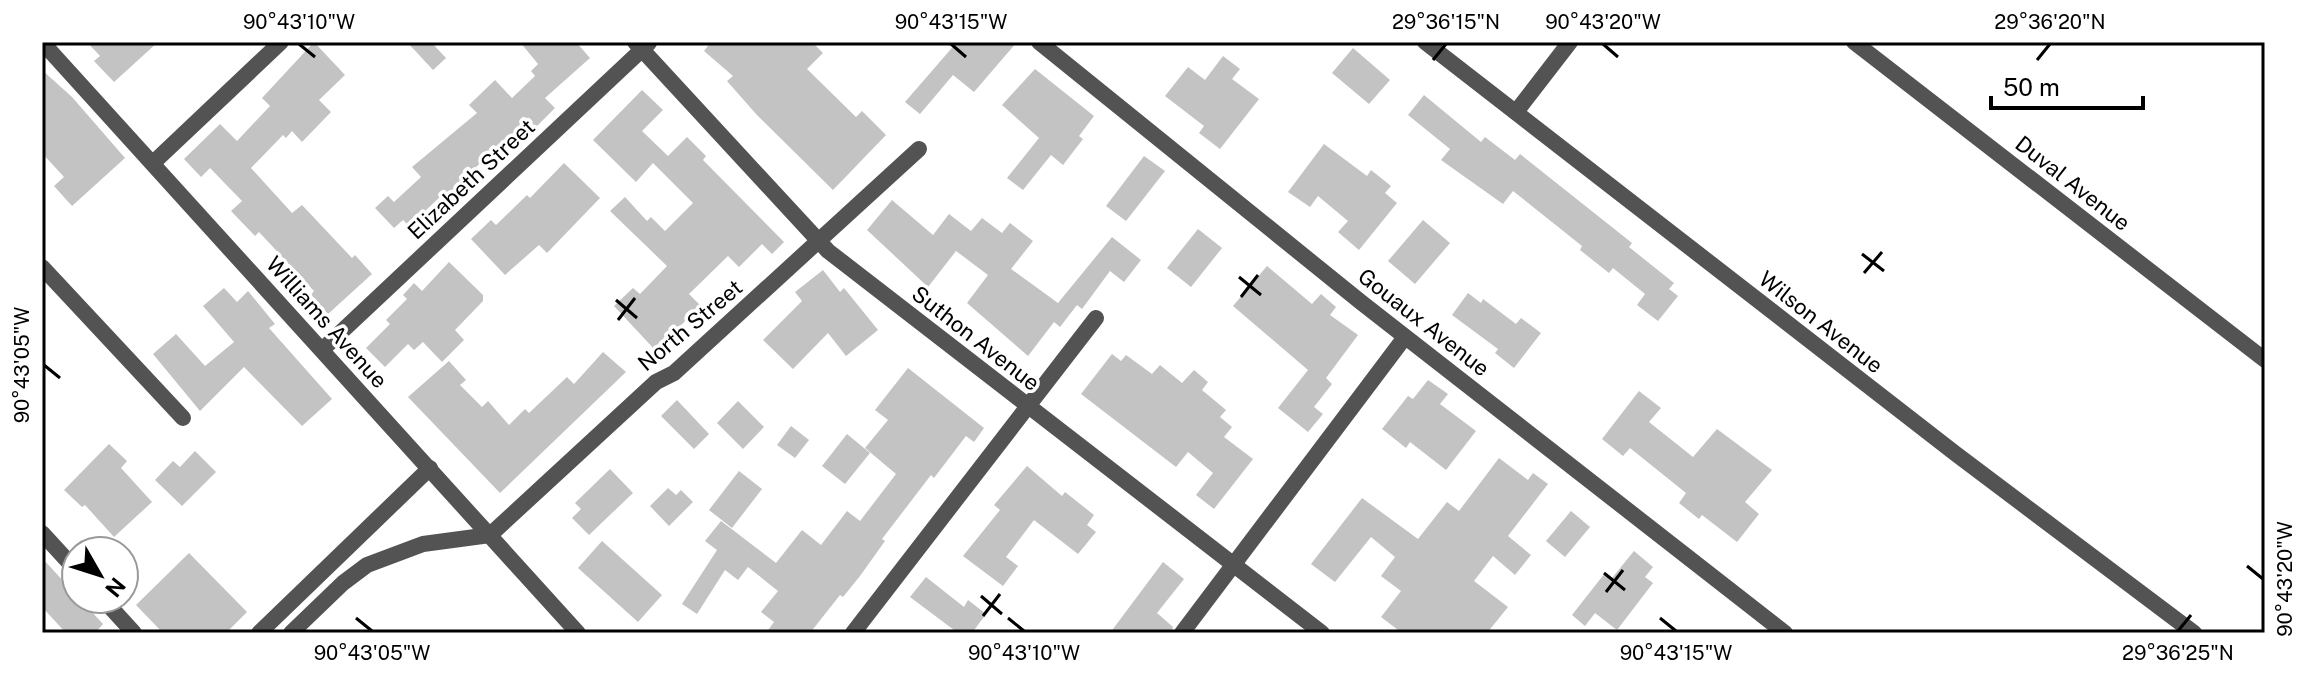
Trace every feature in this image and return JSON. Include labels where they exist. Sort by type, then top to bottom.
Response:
[{"type":"street","name":"Williams Avenue","points":[[42,42],[578,633]]},
{"type":"street","points":[[153,163],[281,42]]},
{"type":"street","name":"Gouaux Avenue","points":[[1039,42],[1405,337],[1785,633]]},
{"type":"street","name":"Wilson Avenue","points":[[1425,42],[2194,633]]},
{"type":"street","points":[[1516,112],[1570,42]]},
{"type":"street","name":"Duval Avenue","points":[[1854,42],[2265,360]]},
{"type":"street","name":"Suthon Avenue","points":[[642,45],[819,243],[1322,633]]},
{"type":"street","name":"Elizabeth Street","points":[[323,349],[642,45]]},
{"type":"street","name":"North Street","points":[[490,535],[656,382],[674,373],[819,243],[919,149]]},
{"type":"street","points":[[42,267],[183,418]]},
{"type":"street","points":[[853,633],[1096,318]]},
{"type":"street","points":[[1182,633],[1405,337]]},
{"type":"street","points":[[259,633],[430,468]]},
{"type":"street","points":[[42,533],[60,553]]},
{"type":"street","points":[[291,633],[332,593],[367,565],[423,544],[490,535]]},
{"type":"street","points":[[317,576],[332,593]]},
{"type":"street","points":[[118,615],[134,633]]},
{"type":"building","points":[[87,42],[158,42],[114,82],[94,61],[100,56]]},
{"type":"building","points":[[314,42],[345,75],[319,100],[331,112],[302,142],[292,131],[286,138],[283,135],[251,168],[292,213],[302,205],[352,258],[355,255],[372,274],[328,314],[311,295],[314,291],[259,232],[255,236],[231,211],[242,201],[210,168],[201,177],[184,159],[220,124],[237,141],[270,106],[262,98]]},
{"type":"building","points":[[407,42],[431,42],[446,58],[433,70]]},
{"type":"building","points":[[520,42],[576,42],[590,58],[545,98],[555,108],[536,127],[529,120],[512,134],[462,180],[466,184],[446,203],[440,197],[409,226],[403,220],[394,228],[375,208],[388,196],[394,202],[421,177],[412,167],[477,113],[469,105],[495,80],[512,98],[535,76],[531,71],[538,64]]},
{"type":"building","points":[[711,42],[812,42],[823,53],[807,69],[856,117],[862,111],[886,135],[833,190],[727,81],[733,76],[704,51]]},
{"type":"building","points":[[957,42],[1017,42],[974,92],[953,75],[920,114],[905,102]]},
{"type":"building","points":[[1353,48],[1390,80],[1369,104],[1332,73]]},
{"type":"building","points":[[1223,56],[1240,69],[1232,79],[1259,99],[1220,149],[1199,133],[1204,126],[1165,96],[1188,67],[1205,80]]},
{"type":"building","points":[[1035,69],[1094,116],[1079,136],[1083,139],[1063,165],[1051,155],[1023,190],[1007,178],[1039,138],[1002,105]]},
{"type":"building","points":[[42,70],[72,97],[125,158],[72,206],[54,186],[64,177],[42,153]]},
{"type":"building","points":[[642,90],[663,110],[642,131],[668,156],[687,137],[706,156],[703,160],[784,242],[772,254],[762,244],[739,267],[728,256],[689,294],[701,306],[655,350],[614,306],[633,288],[640,294],[667,266],[610,211],[625,197],[647,221],[651,217],[665,231],[693,203],[653,163],[636,182],[593,140]]},
{"type":"building","points":[[1424,95],[1481,142],[1485,137],[1515,160],[1520,154],[1632,243],[1629,247],[1674,283],[1669,289],[1678,296],[1658,321],[1637,305],[1645,294],[1613,268],[1609,273],[1580,250],[1582,246],[1513,191],[1503,204],[1441,160],[1450,149],[1408,115]]},
{"type":"building","points":[[1324,144],[1367,176],[1371,170],[1391,186],[1385,193],[1397,203],[1359,250],[1338,232],[1348,221],[1318,196],[1310,207],[1288,192]]},
{"type":"building","points":[[1144,156],[1165,171],[1126,221],[1106,206]]},
{"type":"building","points":[[564,163],[600,198],[547,253],[539,245],[505,275],[471,239],[491,220],[496,225],[527,195],[530,198]]},
{"type":"building","points":[[892,200],[933,235],[949,214],[971,231],[982,218],[1002,233],[1010,223],[1033,241],[1011,269],[1058,303],[1112,237],[1141,260],[1124,282],[1110,271],[1082,309],[1077,305],[1060,327],[1054,322],[1028,356],[967,303],[988,275],[956,251],[928,287],[867,230]]},
{"type":"building","points":[[1423,220],[1450,243],[1415,284],[1388,261]]},
{"type":"building","points":[[1198,229],[1222,248],[1191,287],[1167,268]]},
{"type":"building","points":[[449,262],[483,295],[483,301],[455,330],[464,340],[442,362],[423,342],[414,350],[408,344],[385,367],[366,348],[390,324],[386,320],[407,299],[403,295],[414,283],[422,291]]},
{"type":"building","points":[[1267,266],[1312,304],[1321,294],[1336,307],[1330,315],[1358,335],[1326,378],[1332,384],[1314,407],[1323,414],[1308,432],[1278,408],[1308,370],[1233,306]]},
{"type":"building","points":[[823,270],[840,292],[844,288],[878,330],[846,356],[828,333],[793,369],[763,340],[802,301],[795,292]]},
{"type":"building","points":[[224,288],[237,302],[248,291],[275,324],[269,328],[332,399],[302,426],[244,367],[200,411],[153,354],[176,334],[205,366],[234,342],[203,306]]},
{"type":"building","points":[[1468,293],[1481,303],[1483,299],[1516,324],[1521,318],[1541,333],[1514,368],[1495,353],[1498,349],[1452,315]]},
{"type":"building","points":[[603,352],[626,372],[500,493],[408,397],[449,361],[466,380],[460,385],[482,407],[488,401],[509,425],[525,409],[529,413],[567,377],[574,384]]},
{"type":"building","points":[[1112,354],[1121,361],[1126,355],[1152,374],[1160,365],[1182,383],[1194,370],[1208,382],[1202,390],[1226,410],[1220,417],[1232,427],[1224,437],[1253,459],[1214,509],[1196,495],[1213,473],[1188,452],[1176,467],[1081,394]]},
{"type":"building","points":[[908,368],[984,428],[974,442],[966,436],[934,478],[931,475],[882,539],[885,541],[860,576],[843,597],[840,595],[810,633],[766,633],[774,622],[761,612],[778,591],[748,567],[738,580],[725,570],[697,614],[682,604],[717,550],[705,541],[721,521],[776,563],[802,530],[821,545],[847,511],[860,521],[896,474],[865,448],[888,420],[875,410]]},
{"type":"building","points":[[1428,380],[1448,394],[1440,404],[1476,431],[1446,470],[1410,442],[1406,448],[1382,429],[1408,396],[1413,399]]},
{"type":"building","points":[[1639,391],[1661,408],[1649,422],[1693,457],[1717,429],[1772,470],[1745,502],[1759,514],[1737,542],[1702,515],[1699,519],[1679,503],[1686,493],[1630,448],[1623,456],[1602,439]]},
{"type":"building","points":[[677,400],[709,434],[694,449],[661,416]]},
{"type":"building","points":[[738,401],[764,427],[743,449],[717,423]]},
{"type":"building","points":[[791,426],[809,440],[795,458],[777,445]]},
{"type":"building","points":[[847,434],[870,453],[845,484],[822,466]]},
{"type":"building","points":[[109,444],[127,461],[121,468],[152,502],[116,535],[112,535],[85,505],[82,507],[64,490]]},
{"type":"building","points":[[195,451],[216,472],[182,506],[155,480],[173,461],[180,467]]},
{"type":"building","points":[[1499,458],[1528,480],[1533,473],[1548,484],[1508,536],[1531,555],[1515,575],[1493,556],[1474,581],[1508,607],[1487,633],[1402,633],[1381,617],[1401,591],[1381,576],[1395,557],[1371,537],[1335,582],[1311,564],[1362,498],[1418,539],[1447,502],[1459,511]]},
{"type":"building","points":[[1027,466],[1062,496],[1065,492],[1094,515],[1087,525],[1096,532],[1078,554],[1034,520],[1006,557],[1018,566],[1003,586],[963,556],[1000,510],[994,505]]},
{"type":"building","points":[[610,469],[633,493],[589,535],[572,518],[581,509],[575,503]]},
{"type":"building","points":[[739,471],[762,489],[732,528],[709,510]]},
{"type":"building","points":[[668,488],[676,495],[681,490],[693,502],[669,526],[650,506]]},
{"type":"building","points":[[1571,511],[1590,527],[1565,557],[1546,541]]},
{"type":"building","points":[[602,541],[662,595],[638,622],[578,568]]},
{"type":"building","points":[[1634,551],[1653,567],[1645,577],[1653,583],[1617,630],[1595,613],[1585,626],[1572,615],[1605,573],[1612,578]]},
{"type":"building","points":[[189,553],[247,612],[226,633],[163,633],[140,609],[140,601]]},
{"type":"building","points":[[42,558],[60,577],[60,615],[95,615],[103,624],[95,633],[66,633],[42,607]]},
{"type":"building","points":[[1163,562],[1184,579],[1157,613],[1173,627],[1171,633],[1110,633]]},
{"type":"building","points":[[926,577],[964,607],[968,600],[986,614],[972,633],[958,633],[910,597]]}]
